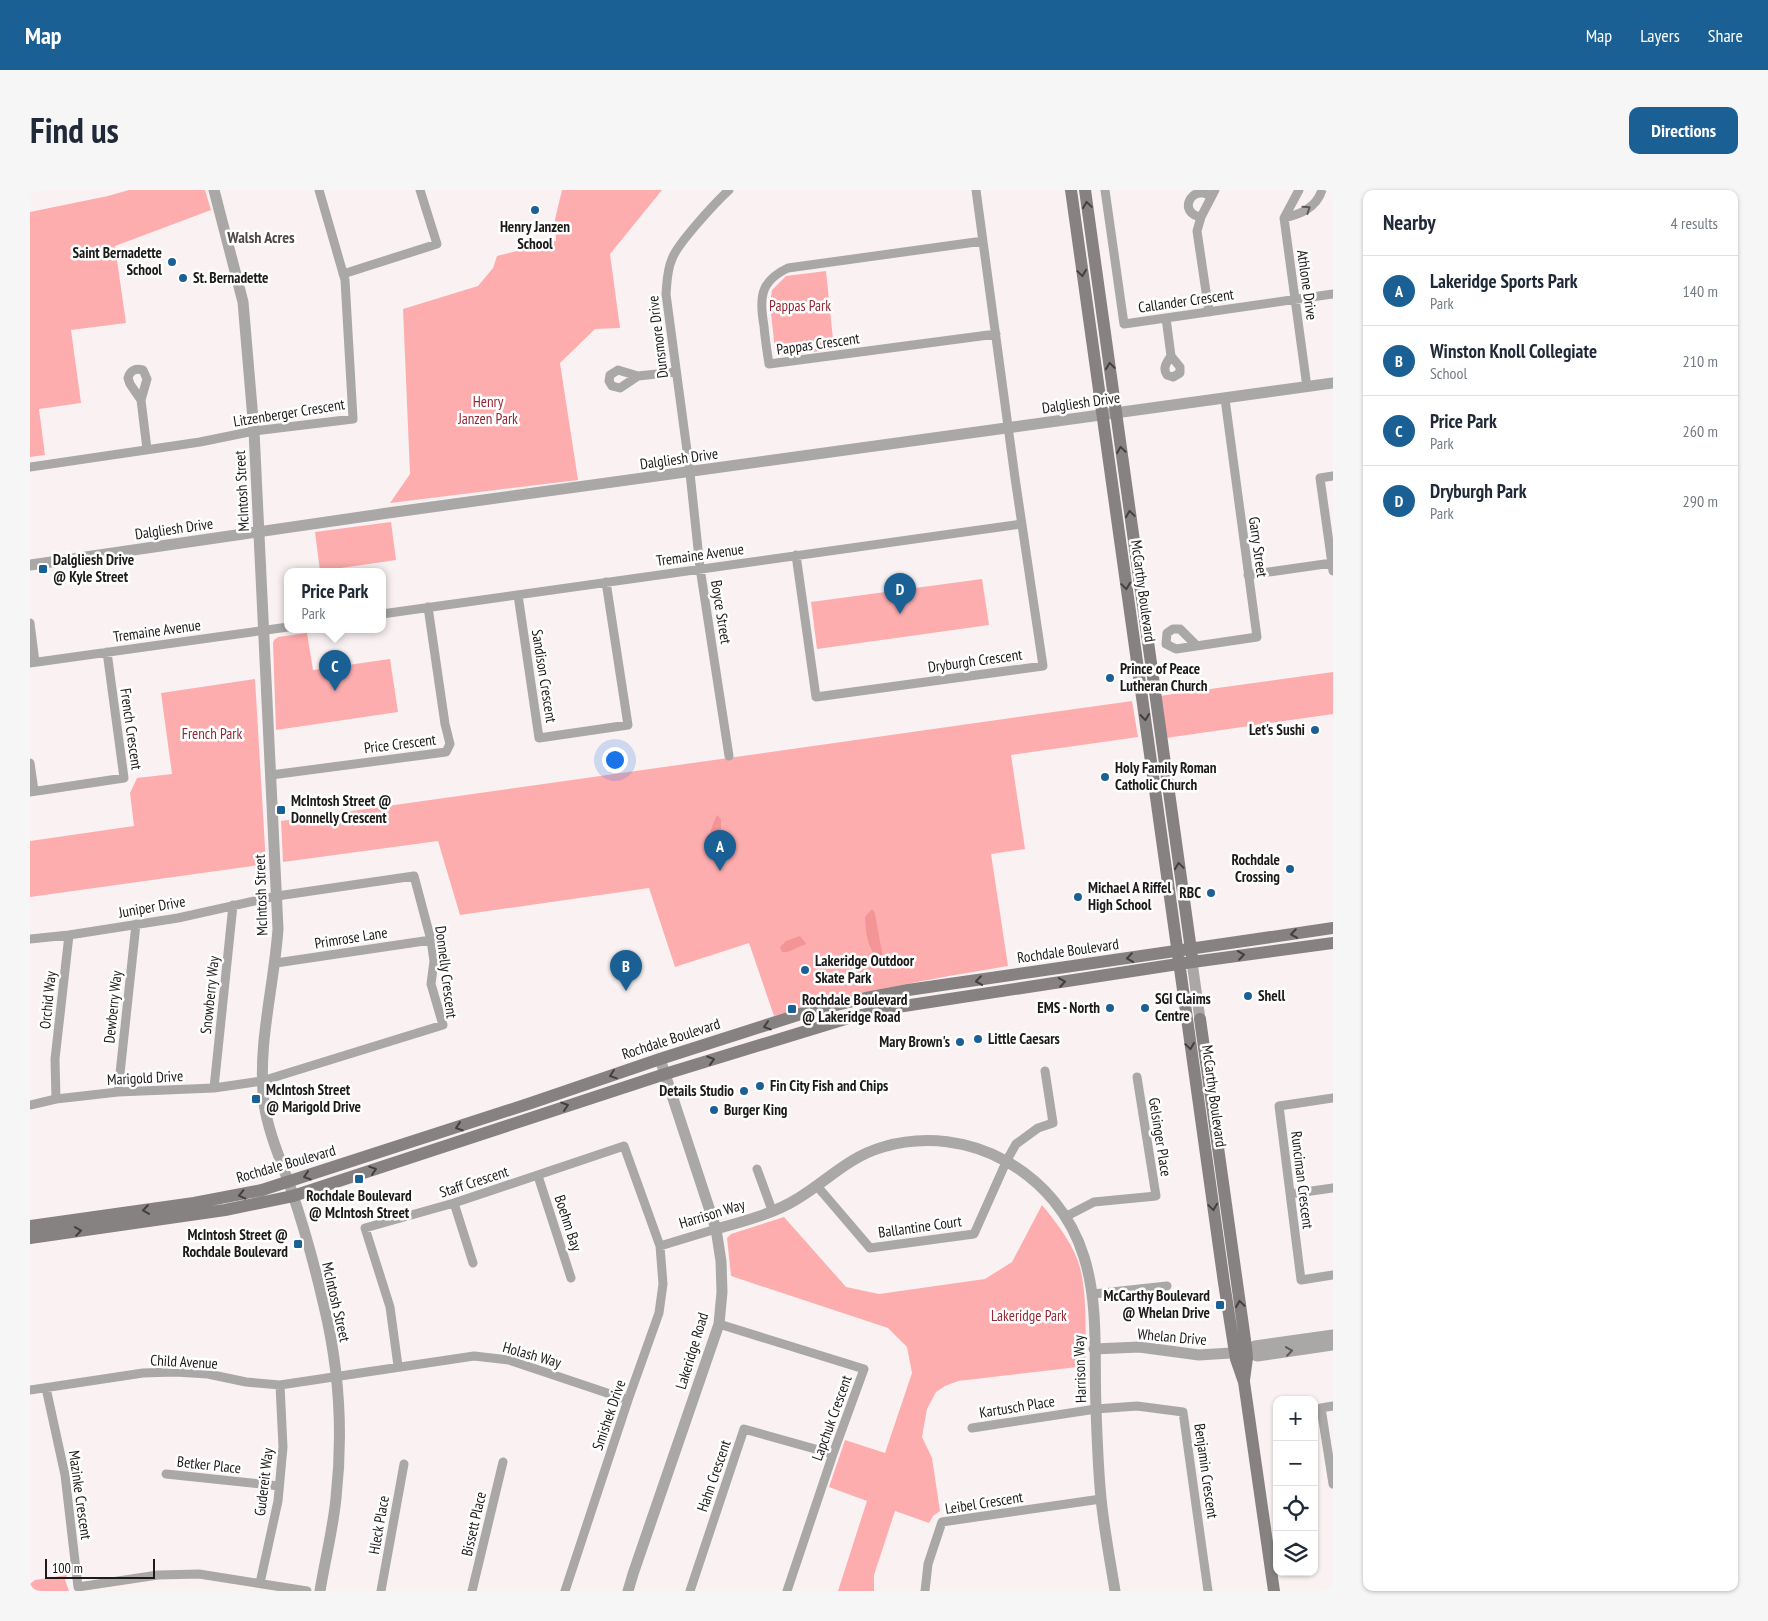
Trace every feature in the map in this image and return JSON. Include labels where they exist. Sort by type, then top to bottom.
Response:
[{"type":"main road","name":"McCarthy Boulevard","points":[[1071,190],[1178,957],[1241,1353]]},
{"type":"main road","name":"McCarthy Boulevard","points":[[1085,190],[1191,955]]},
{"type":"main road","name":"Rochdale Boulevard","points":[[30,1226],[204,1202],[262,1190],[807,1012],[866,998],[1178,957],[1333,928]]},
{"type":"main road","name":"Rochdale Boulevard","points":[[1191,955],[1333,943]]},
{"type":"main road","name":"Rochdale Boulevard","points":[[30,1238],[225,1210],[293,1196],[665,1074],[823,1025],[904,1006],[1178,957]]},
{"type":"main road","name":"McCarthy Boulevard","points":[[1200,1019],[1244,1382],[1274,1591]]},
{"type":"street","name":"McIntosh Street","points":[[214,190],[243,302],[254,431],[278,930],[262,1081],[265,1110],[272,1136],[293,1196],[325,1307],[336,1376],[340,1446],[338,1481],[320,1591]]},
{"type":"street","name":"Litzenberger Crescent","points":[[30,467],[147,450],[254,431],[353,419],[345,283],[319,190]]},
{"type":"street","points":[[343,274],[437,244],[420,190]]},
{"type":"street","name":"Dunsmore Drive","points":[[690,472],[666,294],[667,278],[672,258],[681,245],[719,199],[729,190]]},
{"type":"street","points":[[976,190],[1009,428]]},
{"type":"street","name":"Callander Crescent","points":[[1105,190],[1124,324],[1333,294]]},
{"type":"street","points":[[1284,218],[1299,190]]},
{"type":"street","points":[[1284,218],[1310,208],[1316,202],[1322,190]]},
{"type":"street","points":[[1201,218],[1192,214],[1188,208],[1188,201],[1192,195],[1201,192],[1214,193],[1201,218],[1197,231],[1209,312]]},
{"type":"street","name":"Athlone Drive","points":[[1284,218],[1307,387]]},
{"type":"street","name":"Pappas Crescent","points":[[983,242],[788,268],[777,273],[767,284],[760,304],[769,364],[996,334]]},
{"type":"street","points":[[1166,318],[1171,356]]},
{"type":"street","points":[[638,376],[676,372]]},
{"type":"street","name":"Dalgliesh Drive","points":[[30,565],[1333,384]]},
{"type":"street","name":"Garry Street","points":[[1196,645],[1257,637],[1225,399]]},
{"type":"street","points":[[141,400],[147,450]]},
{"type":"street","name":"Dryburgh Crescent","points":[[796,555],[816,697],[1043,666],[1021,524],[1009,428]]},
{"type":"street","name":"Boyce Street","points":[[690,472],[700,568],[728,756]]},
{"type":"street","points":[[1248,575],[1332,567],[1320,478],[1333,476]]},
{"type":"street","name":"Tremaine Avenue","points":[[386,613],[1021,524]]},
{"type":"street","name":"Sandison Crescent","points":[[518,595],[539,738],[548,737],[628,725],[606,582]]},
{"type":"street","name":"Price Crescent","points":[[271,775],[446,752],[450,744],[428,607]]},
{"type":"street","points":[[30,623],[33,662]]},
{"type":"street","name":"Tremaine Avenue","points":[[33,662],[284,627]]},
{"type":"street","name":"French Crescent","points":[[30,763],[32,791],[124,778],[106,652]]},
{"type":"street","name":"Donnelly Crescent","points":[[262,1081],[443,1025],[431,984],[434,961],[431,940],[414,876],[277,896]]},
{"type":"street","name":"Juniper Drive","points":[[30,939],[69,935],[178,918],[277,896]]},
{"type":"street","name":"Snowberry Way","points":[[214,1088],[233,905]]},
{"type":"street","name":"Dewberry Way","points":[[118,1092],[136,924]]},
{"type":"street","name":"Orchid Way","points":[[56,1099],[55,1059],[69,935]]},
{"type":"street","name":"Primrose Lane","points":[[276,963],[431,940]]},
{"type":"street","name":"McCarthy Boulevard","points":[[1191,955],[1200,1019]]},
{"type":"street","name":"Lakeridge Road","points":[[628,1591],[718,1324],[722,1292],[721,1261],[716,1229],[660,1059]]},
{"type":"street","points":[[1006,1160],[1016,1144],[1038,1128],[1053,1123],[1045,1071]]},
{"type":"street","name":"Gelsinger Place","points":[[1065,1217],[1094,1202],[1156,1196],[1137,1077]]},
{"type":"street","name":"Marigold Drive","points":[[30,1105],[56,1099],[118,1092],[214,1088],[262,1081]]},
{"type":"street","name":"Runciman Crescent","points":[[1333,1098],[1279,1106],[1301,1280],[1333,1276]]},
{"type":"street","name":"Harrison Way","points":[[660,1246],[716,1229],[796,1200],[845,1163],[883,1147],[926,1140],[958,1143],[985,1150],[1006,1160],[1045,1191],[1065,1217],[1080,1245],[1093,1294],[1101,1499],[1115,1591]]},
{"type":"street","name":"Staff Crescent","points":[[398,1366],[390,1307],[365,1228],[454,1204],[624,1146],[660,1246]]},
{"type":"street","name":"Ballantine Court","points":[[817,1186],[870,1248],[974,1234],[1006,1160]]},
{"type":"street","points":[[757,1169],[772,1210]]},
{"type":"street","name":"Boehm Bay","points":[[538,1176],[571,1278]]},
{"type":"street","points":[[1290,1194],[1333,1188]]},
{"type":"street","points":[[454,1204],[472,1263]]},
{"type":"street","name":"Smishek Drive","points":[[566,1591],[658,1313],[663,1284],[660,1246]]},
{"type":"street","points":[[1093,1294],[1167,1286]]},
{"type":"street","name":"Lapchuk Crescent","points":[[718,1324],[864,1369],[832,1454],[787,1591]]},
{"type":"street","name":"Whelan Drive","points":[[1241,1353],[1255,1346],[1333,1335]]},
{"type":"street","name":"Whelan Drive","points":[[1094,1349],[1139,1347],[1199,1355],[1241,1353],[1257,1356],[1333,1345]]},
{"type":"street","name":"Holash Way","points":[[336,1376],[474,1356],[509,1360],[628,1400]]},
{"type":"street","name":"Child Avenue","points":[[30,1390],[143,1373],[208,1374],[246,1382],[280,1384],[336,1376]]},
{"type":"street","name":"Gudereit Way","points":[[260,1582],[278,1501],[283,1447],[280,1384]]},
{"type":"street","name":"Mazinke Crescent","points":[[46,1388],[65,1475],[78,1586],[158,1575],[199,1574],[260,1582],[307,1591]]},
{"type":"street","name":"Benjamin Crescent","points":[[1096,1409],[1137,1406],[1183,1412],[1208,1591]]},
{"type":"street","points":[[1333,1406],[1320,1408],[1333,1484]]},
{"type":"street","name":"Kartusch Place","points":[[972,1428],[1096,1409]]},
{"type":"street","name":"Hahn Crescent","points":[[690,1591],[744,1429],[832,1454]]},
{"type":"street","name":"Bissett Place","points":[[472,1591],[503,1462]]},
{"type":"street","name":"Hleck Place","points":[[381,1591],[404,1464]]},
{"type":"street","name":"Betker Place","points":[[166,1474],[279,1486]]},
{"type":"street","name":"Leibel Crescent","points":[[925,1591],[928,1564],[942,1522],[1101,1499]]},
{"type":"green space","points":[[129,190],[205,190],[211,210],[115,246],[126,323],[71,330],[81,403],[39,409],[45,455],[30,457],[30,212]]},
{"type":"green space","name":"Henry Janzen Park","points":[[562,190],[662,190],[610,254],[620,328],[595,329],[560,363],[578,480],[390,503],[410,474],[403,309],[478,286],[493,268],[497,256],[556,241],[555,219]]},
{"type":"green space","name":"Pappas Park","points":[[826,271],[834,349],[785,356],[779,355],[775,350],[770,304],[772,290],[786,276]]},
{"type":"green space","points":[[391,522],[396,560],[341,568],[320,568],[315,532]]},
{"type":"green space","points":[[982,579],[989,625],[817,649],[811,602]]},
{"type":"green space","points":[[307,633],[313,670],[390,659],[398,712],[276,730],[273,643],[278,637]]},
{"type":"green space","points":[[1333,672],[1333,714],[1166,738],[1159,696]]},
{"type":"green space","name":"French Park","points":[[255,679],[266,864],[30,897],[30,841],[134,826],[130,793],[137,778],[172,774],[161,693]]},
{"type":"green space","points":[[1132,701],[1138,737],[1011,755],[1025,849],[991,854],[1008,966],[890,987],[774,1016],[749,943],[675,967],[649,888],[460,915],[438,841],[283,862],[281,821]]},
{"type":"green space","name":"Lakeridge Park","points":[[1042,1205],[1067,1239],[1078,1261],[1085,1299],[1086,1366],[958,1381],[936,1392],[927,1409],[922,1437],[932,1458],[940,1511],[933,1516],[929,1523],[895,1511],[874,1575],[874,1591],[838,1591],[867,1501],[829,1487],[845,1440],[885,1453],[912,1373],[907,1347],[888,1328],[731,1276],[727,1238],[731,1234],[784,1217],[846,1287],[879,1294],[985,1279],[1012,1262]]},
{"type":"green space","points":[[67,1575],[65,1580],[69,1591],[30,1591],[30,1584],[35,1580]]},
{"type":"shaded area","points":[[717,815],[721,819],[721,856],[715,854],[710,838]]},
{"type":"shaded area","points":[[871,910],[875,914],[883,958],[880,961],[872,951],[867,935],[865,917]]},
{"type":"shaded area","points":[[800,936],[806,943],[805,945],[782,952],[780,947],[786,941]]},
{"type":"place","name":"Henry Janzen School","points":[[535,210]]},
{"type":"place","name":"Saint Bernadette School","points":[[172,262]]},
{"type":"place","name":"St. Bernadette","points":[[183,278]]},
{"type":"place","name":"Dalgliesh Drive @ Kyle Street","points":[[43,569]]},
{"type":"place","name":"Dryburgh Park","points":[[900,614]]},
{"type":"place","name":"Prince of Peace Lutheran Church","points":[[1110,678]]},
{"type":"place","name":"Price Park","points":[[335,691]]},
{"type":"place","name":"Let's Sushi","points":[[1315,730]]},
{"type":"place","name":"Holy Family Roman Catholic Church","points":[[1105,777]]},
{"type":"place","name":"McIntosh Street @ Donnelly Crescent","points":[[281,810]]},
{"type":"place","name":"Rochdale Crossing","points":[[1290,869]]},
{"type":"place","name":"Lakeridge Sports Park","points":[[720,871]]},
{"type":"place","name":"RBC","points":[[1211,893]]},
{"type":"place","name":"Michael A Riffel High School","points":[[1078,897]]},
{"type":"place","name":"Lakeridge Outdoor Skate Park","points":[[805,970]]},
{"type":"place","name":"Winston Knoll Collegiate","points":[[626,991]]},
{"type":"place","name":"Shell","points":[[1248,996]]},
{"type":"place","name":"EMS - North","points":[[1110,1008]]},
{"type":"place","name":"SGI Claims Centre","points":[[1145,1008]]},
{"type":"place","name":"Rochdale Boulevard @ Lakeridge Road","points":[[792,1009]]},
{"type":"place","name":"Little Caesars","points":[[978,1039]]},
{"type":"place","name":"Mary Brown's","points":[[960,1042]]},
{"type":"place","name":"Fin City Fish and Chips","points":[[760,1086]]},
{"type":"place","name":"Details Studio","points":[[744,1091]]},
{"type":"place","name":"McIntosh Street @ Marigold Drive","points":[[256,1099]]},
{"type":"place","name":"Burger King","points":[[714,1110]]},
{"type":"place","name":"Rochdale Boulevard @ McIntosh Street","points":[[359,1179]]},
{"type":"place","name":"McIntosh Street @ Rochdale Boulevard","points":[[298,1244]]},
{"type":"place","name":"McCarthy Boulevard @ Whelan Drive","points":[[1220,1305]]},
{"type":"district","name":"Walsh Acres","points":[[261,237]]}]
